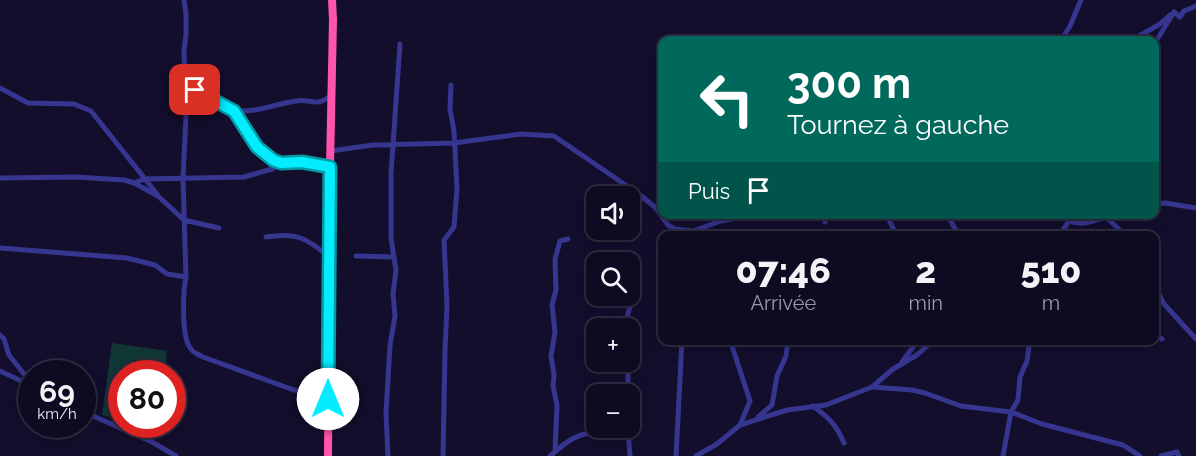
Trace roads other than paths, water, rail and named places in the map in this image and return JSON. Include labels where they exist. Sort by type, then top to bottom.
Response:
[{"type":"highway","points":[[328,456],[332,0]]},
{"type":"street","points":[[184,0],[186,13],[184,50],[186,116],[183,178],[185,336],[191,350],[203,357],[291,389],[328,399]]},
{"type":"street","points":[[1064,36],[1081,0]]},
{"type":"street","points":[[1174,12],[1180,17],[1186,3]]},
{"type":"street","points":[[1184,10],[1196,6]]},
{"type":"street","points":[[1139,36],[1160,24],[1174,12]]},
{"type":"street","points":[[1159,36],[1174,12]]},
{"type":"street","points":[[388,456],[386,413],[390,345],[395,316],[393,294],[396,270],[393,257],[391,174],[400,45]]},
{"type":"street","points":[[186,83],[202,95],[234,111],[295,101],[323,101],[332,95]]},
{"type":"street","points":[[437,456],[443,453],[445,421],[447,335],[444,240],[454,227],[457,188],[454,132],[450,109],[451,85]]},
{"type":"street","points":[[0,88],[28,103],[74,104],[91,111],[158,196],[184,220],[219,228]]},
{"type":"street","points":[[234,111],[257,147],[281,163]]},
{"type":"street","points":[[330,151],[373,145],[454,143],[521,134],[554,136],[640,195],[658,211]]},
{"type":"street","points":[[134,183],[144,179],[244,177],[272,169],[281,163],[302,162],[330,167]]},
{"type":"street","points":[[0,177],[112,178],[134,183],[158,196]]},
{"type":"street","points":[[1159,204],[1196,208]]},
{"type":"street","points":[[664,219],[675,229],[693,231],[736,219]]},
{"type":"street","points":[[1062,231],[1069,221],[1074,224],[1100,219]]},
{"type":"street","points":[[1108,219],[1121,231]]},
{"type":"street","points":[[266,237],[283,234],[296,236],[310,241],[329,257]]},
{"type":"street","points":[[552,454],[557,405],[551,356],[555,332],[552,305],[556,290],[555,259],[560,241],[568,239]]},
{"type":"street","points":[[0,248],[127,258],[155,266],[167,274],[186,277]]},
{"type":"street","points":[[356,256],[393,257]]},
{"type":"street","points":[[1159,294],[1164,304],[1195,338],[1196,346]]},
{"type":"street","points":[[0,335],[4,339],[9,355],[18,367]]},
{"type":"street","points":[[676,456],[682,345]]},
{"type":"street","points":[[732,345],[750,401],[740,425]]},
{"type":"street","points":[[754,421],[771,405],[777,376],[786,356],[787,345]]},
{"type":"street","points":[[696,456],[717,444],[740,425],[787,410],[826,405],[872,387],[906,357],[914,345]]},
{"type":"street","points":[[893,369],[917,355],[928,345]]},
{"type":"street","points":[[1003,456],[1011,412],[1018,400],[1020,377],[1027,361],[1029,345]]},
{"type":"street","points":[[0,371],[18,379]]},
{"type":"street","points":[[872,387],[912,390],[961,406],[1011,412],[1042,424],[1123,445],[1140,456]]},
{"type":"street","points":[[812,405],[838,428],[844,443]]},
{"type":"street","points":[[96,417],[152,442],[176,456]]},
{"type":"street","points":[[552,454],[578,435],[586,433]]},
{"type":"street","points":[[629,438],[630,456]]},
{"type":"street","points":[[1161,456],[1177,452],[1179,456]]}]
